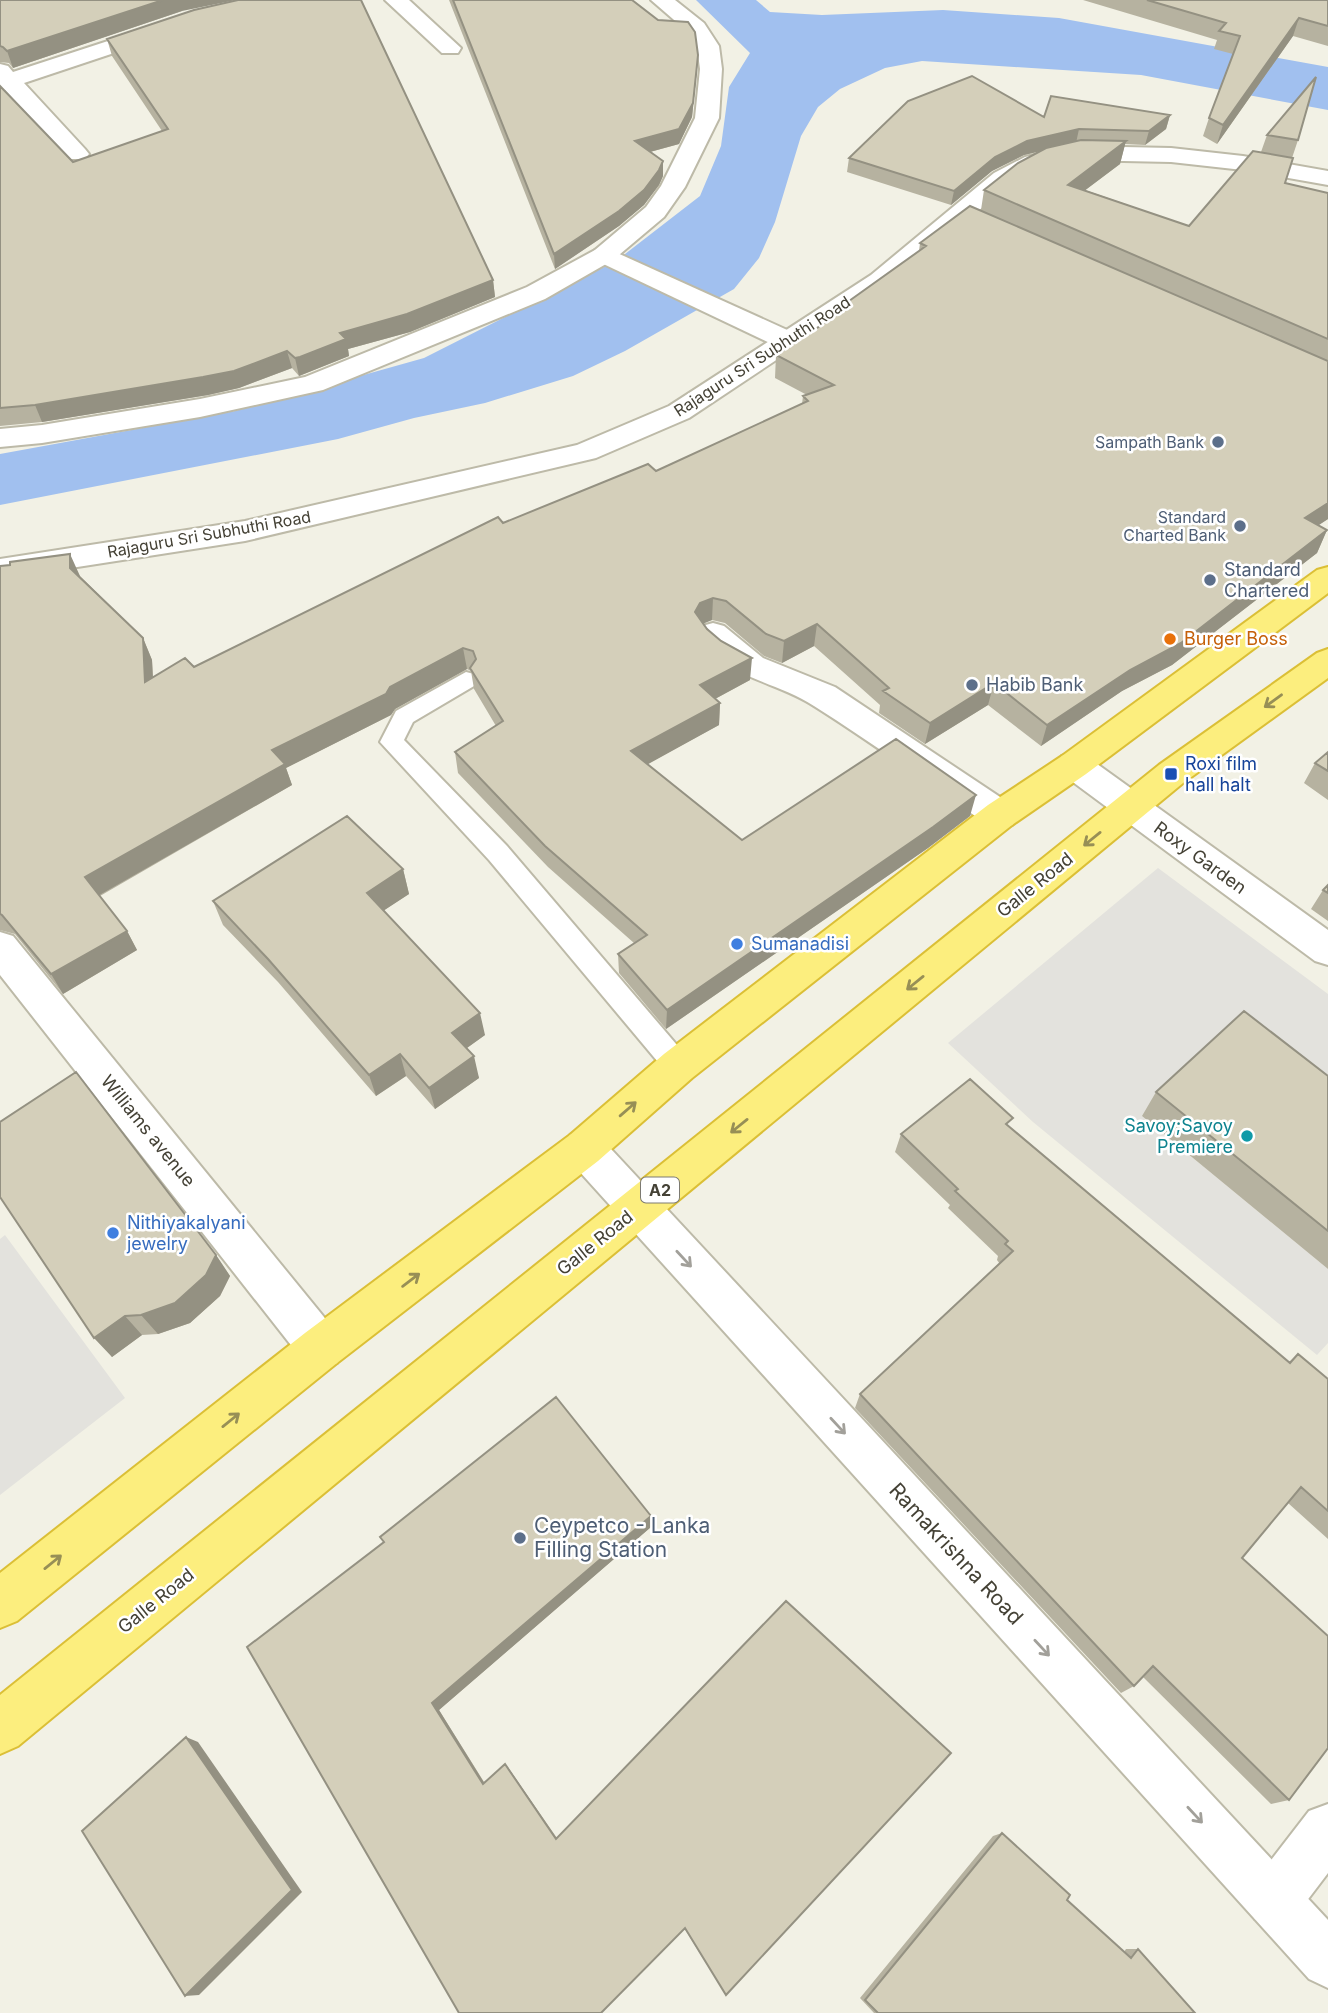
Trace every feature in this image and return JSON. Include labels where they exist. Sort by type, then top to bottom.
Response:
[{"type":"highway","points":[[0,1604],[321,1348],[584,1148],[678,1066],[999,815],[1074,765],[1328,577]]},
{"type":"highway","name":"Galle Road","points":[[0,1728],[1171,774],[1328,661]]},
{"type":"street","points":[[396,0],[450,48]]},
{"type":"street","points":[[0,438],[42,435],[200,408],[313,384],[536,293],[604,255],[654,212],[673,187],[707,118],[710,69],[708,46],[696,28],[662,0]]},
{"type":"street","points":[[77,154],[3,78],[178,24]]},
{"type":"street","name":"Rajaguru Sri Subhuthi Road","points":[[0,569],[245,531],[586,452],[679,412],[973,219],[1003,178],[1033,162],[1076,153],[1171,155],[1243,163],[1328,178]]},
{"type":"street","points":[[604,255],[786,340]]},
{"type":"street","points":[[713,634],[751,666],[823,695],[999,815]]},
{"type":"street","name":"Roxy Garden","points":[[1074,765],[1328,950]]},
{"type":"street","name":"Williams avenue","points":[[0,947],[321,1348]]},
{"type":"street","name":"Ramakrishna Road","points":[[584,1148],[1328,1960]]},
{"type":"street","points":[[1274,1900],[1328,1830]]},
{"type":"lane","points":[[466,680],[404,717],[392,742],[498,853],[678,1066]]},
{"type":"shaded area","points":[[1158,868],[1328,994],[1328,1114],[1142,1116],[1328,1269],[1328,1343],[1317,1355],[1033,1122],[948,1043]]},
{"type":"shaded area","points":[[5,1235],[125,1398],[0,1495],[0,1239]]},
{"type":"water","points":[[696,0],[756,0],[770,12],[822,15],[943,10],[1059,18],[1328,67],[1328,110],[1141,75],[922,61],[885,68],[840,89],[818,107],[801,136],[775,222],[759,258],[734,289],[625,351],[573,376],[485,403],[414,418],[338,439],[0,505],[0,454],[235,411],[424,358],[616,261],[700,196],[721,146],[729,87],[750,53]]},
{"type":"building","points":[[0,0],[163,0],[7,51],[0,46]]},
{"type":"building","points":[[238,0],[361,0],[493,280],[407,314],[340,333],[346,339],[300,357],[295,358],[287,351],[234,371],[35,405],[0,408],[0,86],[73,162],[168,129],[107,39],[194,10]]},
{"type":"building","points":[[453,0],[632,0],[658,20],[688,22],[695,32],[698,55],[693,103],[679,129],[635,141],[663,161],[659,170],[644,190],[619,211],[554,254]]},
{"type":"building","points":[[1147,0],[1328,0],[1328,26],[1299,18],[1223,125],[1209,118],[1240,36],[1219,31],[1226,23]]},
{"type":"building","points":[[972,76],[1044,117],[1051,96],[1170,115],[1149,131],[1079,129],[1027,141],[995,157],[954,191],[849,158],[908,101]]},
{"type":"building","points":[[1316,77],[1298,140],[1267,135]]},
{"type":"building","points":[[1081,140],[1126,141],[1068,185],[1189,226],[1253,151],[1293,158],[1285,183],[1328,193],[1328,339],[984,190],[1018,163],[1046,148]]},
{"type":"building","points":[[970,206],[1328,361],[1328,503],[1305,518],[1327,530],[1181,643],[1130,670],[1047,725],[994,683],[930,723],[883,691],[889,688],[817,624],[784,641],[766,634],[726,601],[713,598],[700,603],[695,612],[707,629],[721,641],[752,658],[700,685],[720,703],[631,751],[742,840],[896,739],[976,795],[667,1010],[618,954],[647,935],[545,846],[455,752],[503,721],[470,668],[476,659],[473,651],[463,648],[390,687],[386,694],[272,750],[285,764],[85,877],[127,931],[51,974],[0,914],[0,566],[10,565],[10,562],[70,554],[70,568],[143,638],[145,682],[185,658],[194,667],[498,517],[503,523],[648,464],[656,471],[808,401],[803,396],[834,385],[776,355],[832,318],[828,316],[926,246],[920,243]]},
{"type":"building","points":[[1328,752],[1328,771],[1315,763]]},
{"type":"building","points":[[347,816],[403,869],[367,893],[480,1013],[452,1033],[474,1056],[429,1088],[400,1054],[369,1075],[268,959],[213,901]]},
{"type":"building","name":"Savoy;Savoy Premiere","points":[[1244,1011],[1328,1076],[1328,1231],[1156,1092]]},
{"type":"building","name":"Nithiyakalyani jewelry","points":[[76,1072],[216,1255],[206,1275],[175,1303],[141,1315],[125,1316],[94,1338],[0,1197],[0,1122]]},
{"type":"building","points":[[970,1079],[1013,1118],[1006,1124],[1290,1363],[1298,1354],[1328,1379],[1328,1511],[1301,1487],[1242,1558],[1328,1636],[1328,1748],[1289,1800],[1153,1666],[1134,1686],[860,1394],[1013,1251],[1005,1244],[1008,1241],[955,1191],[958,1189],[901,1134]]},
{"type":"building","points":[[556,1397],[651,1516],[432,1703],[483,1784],[505,1764],[556,1839],[786,1601],[951,1753],[726,1995],[685,1928],[601,2013],[459,2013],[247,1647],[384,1542],[380,1537]]},
{"type":"building","points":[[186,1737],[292,1890],[185,1996],[82,1831]]},
{"type":"building","points":[[1002,1833],[1070,1895],[1067,1900],[1131,1958],[1138,1949],[1195,2013],[878,2013],[865,2000]]},
{"type":"place","name":"Sampath Bank","points":[[1218,442]]},
{"type":"place","name":"Standard Charted Bank","points":[[1240,526]]},
{"type":"place","name":"Standard Chartered","points":[[1210,580]]},
{"type":"place","name":"Burger Boss","points":[[1170,639]]},
{"type":"place","name":"Habib Bank","points":[[972,685]]},
{"type":"place","name":"Roxi film hall halt","points":[[1171,774]]},
{"type":"place","name":"Sumanadisi","points":[[737,944]]},
{"type":"place","name":"Savoy;Savoy Premiere","points":[[1247,1136]]},
{"type":"place","name":"Nithiyakalyani jewelry","points":[[113,1233]]},
{"type":"place","name":"Ceypetco - Lanka Filling Station","points":[[520,1538]]}]
